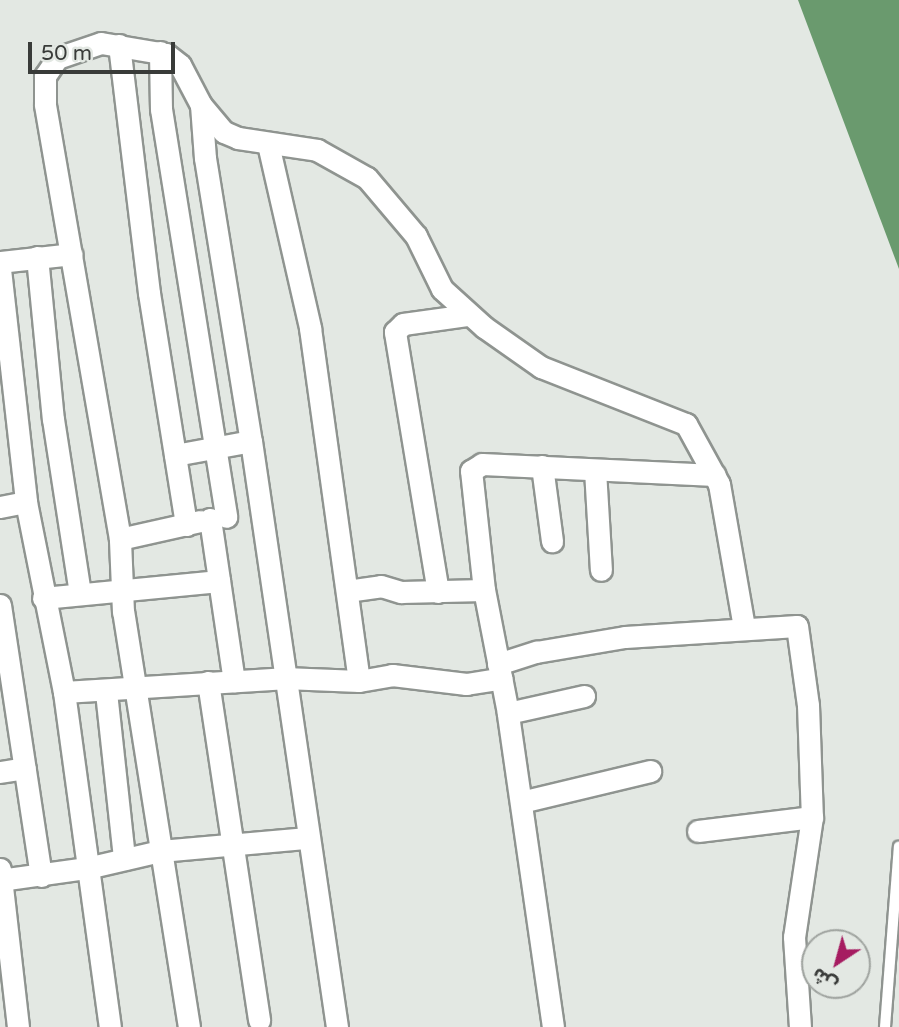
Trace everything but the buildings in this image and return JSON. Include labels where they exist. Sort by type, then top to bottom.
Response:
[{"type":"street","points":[[188,1027],[120,590],[120,539],[45,104],[45,76],[57,58],[101,43],[160,52],[180,65],[201,105],[223,132],[268,144],[317,150],[367,178],[416,236],[442,289],[468,314],[541,367],[686,424],[715,475],[725,504],[744,627]]},
{"type":"street","points":[[119,45],[186,525]]},
{"type":"street","points":[[160,52],[161,109],[217,449],[219,581],[234,681]]},
{"type":"street","points":[[201,105],[205,158],[251,441],[258,510],[284,678],[301,769],[307,838],[337,1027]]},
{"type":"street","points":[[268,144],[310,328],[359,681]]},
{"type":"street","points":[[0,262],[72,254]]},
{"type":"street","points":[[37,257],[53,419],[80,593]]},
{"type":"street","points":[[0,269],[26,502],[43,598],[64,692],[110,1027]]},
{"type":"street","points":[[438,592],[395,332],[403,324],[468,314]]},
{"type":"street","points":[[175,455],[251,441]]},
{"type":"street","points":[[553,1027],[508,713],[484,590],[471,471],[482,464],[715,475]]},
{"type":"street","points":[[542,466],[552,541]]},
{"type":"street","points":[[595,470],[601,570]]},
{"type":"street","points":[[0,507],[26,502]]},
{"type":"street","points":[[120,539],[258,510]]},
{"type":"street","points":[[43,598],[219,581]]},
{"type":"street","points":[[347,591],[382,586],[401,592],[484,590]]},
{"type":"street","points":[[0,605],[41,876]]},
{"type":"street","points":[[64,692],[137,691],[208,682],[284,678],[359,681],[392,675],[466,684],[500,671],[536,652],[625,636],[788,624],[797,626],[800,634],[811,817],[794,937],[800,1027]]},
{"type":"street","points":[[208,682],[258,1020]]},
{"type":"street","points":[[106,692],[124,859]]},
{"type":"street","points":[[508,713],[584,696]]},
{"type":"street","points":[[0,772],[25,768]]},
{"type":"street","points":[[521,802],[650,771]]},
{"type":"street","points":[[698,831],[811,817]]},
{"type":"street","points":[[0,880],[87,868],[160,851],[307,838]]},
{"type":"street","points":[[0,869],[18,1027]]},
{"type":"lane","points":[[885,1027],[899,847]]},
{"type":"shaded area","points":[[798,0],[899,0],[899,269]]}]
